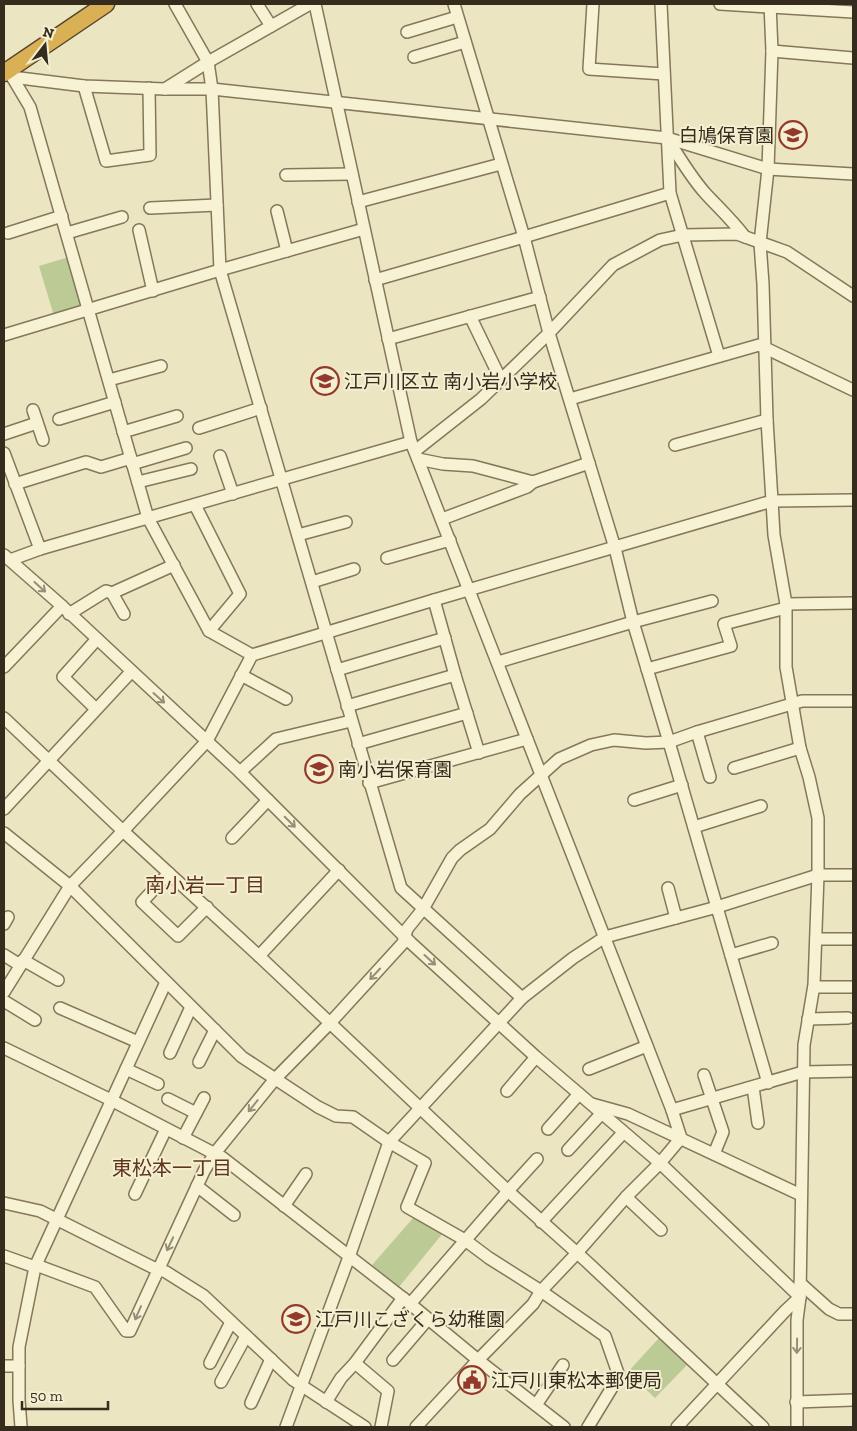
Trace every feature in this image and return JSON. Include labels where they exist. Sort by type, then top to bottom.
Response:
[{"type":"highway","points":[[8,73],[106,4]]},
{"type":"street","points":[[175,4],[208,62],[212,90],[220,270],[400,888],[522,998]]},
{"type":"street","points":[[257,4],[271,26]]},
{"type":"street","points":[[165,89],[208,62],[310,4]]},
{"type":"street","points":[[315,4],[388,339],[415,450],[672,1110],[680,1138]]},
{"type":"street","points":[[454,4],[524,238],[549,333],[615,548],[633,622],[768,1083]]},
{"type":"street","points":[[593,4],[589,69],[664,74]]},
{"type":"street","points":[[661,4],[670,193],[719,356]]},
{"type":"street","points":[[720,4],[819,7],[853,12]]},
{"type":"street","points":[[770,5],[772,51],[768,169],[760,242],[764,342],[766,348],[767,420],[774,535],[786,606],[786,667],[800,748],[810,777],[818,818],[814,987],[804,1045],[803,1072],[800,1297],[797,1320],[797,1427]]},
{"type":"street","points":[[407,32],[458,17]]},
{"type":"street","points":[[414,57],[465,42]]},
{"type":"street","points":[[772,51],[853,58]]},
{"type":"street","points":[[8,73],[84,86],[212,90],[667,138],[768,169],[853,174]]},
{"type":"street","points":[[8,73],[30,107],[148,518],[210,631],[252,655]]},
{"type":"street","points":[[84,86],[106,162],[150,155],[149,88]]},
{"type":"street","points":[[667,138],[679,159],[745,237]]},
{"type":"street","points":[[358,202],[501,164]]},
{"type":"street","points":[[286,175],[352,174]]},
{"type":"street","points":[[375,280],[524,238],[670,193]]},
{"type":"street","points":[[150,208],[217,205]]},
{"type":"street","points":[[276,211],[287,251]]},
{"type":"street","points":[[8,233],[62,216]]},
{"type":"street","points":[[66,233],[122,217]]},
{"type":"street","points":[[4,335],[364,229]]},
{"type":"street","points":[[139,230],[153,291]]},
{"type":"street","points":[[7,557],[282,480],[415,450],[481,399],[549,333],[614,265],[660,240],[683,236],[737,234],[787,252],[853,296]]},
{"type":"street","points":[[388,339],[540,297]]},
{"type":"street","points":[[470,316],[501,380]]},
{"type":"street","points":[[570,399],[759,345],[853,390]]},
{"type":"street","points":[[109,380],[162,366]]},
{"type":"street","points":[[59,419],[115,402]]},
{"type":"street","points":[[199,428],[261,408]]},
{"type":"street","points":[[33,410],[43,440]]},
{"type":"street","points":[[123,432],[177,416]]},
{"type":"street","points":[[675,445],[767,420]]},
{"type":"street","points":[[4,434],[37,423]]},
{"type":"street","points":[[10,478],[86,462],[101,467],[186,448]]},
{"type":"street","points":[[415,450],[443,464],[473,466],[533,482]]},
{"type":"street","points":[[4,453],[10,478],[40,549]]},
{"type":"street","points":[[220,456],[234,494]]},
{"type":"street","points":[[442,520],[527,487],[533,482],[589,463]]},
{"type":"street","points":[[138,482],[191,468]]},
{"type":"street","points":[[4,992],[70,886],[207,741],[252,655],[772,501],[853,500]]},
{"type":"street","points":[[195,505],[240,594],[210,631]]},
{"type":"street","points":[[298,535],[346,522]]},
{"type":"street","points":[[387,558],[450,540]]},
{"type":"street","points":[[7,557],[240,772],[404,936],[536,1057],[660,1164],[800,1297]]},
{"type":"street","points":[[112,593],[174,564]]},
{"type":"street","points":[[312,582],[354,569]]},
{"type":"street","points":[[4,667],[65,610],[106,591],[112,593],[124,614]]},
{"type":"street","points":[[434,600],[479,753]]},
{"type":"street","points":[[498,662],[712,600]]},
{"type":"street","points":[[647,669],[731,646],[724,624],[786,606],[853,603]]},
{"type":"street","points":[[337,670],[444,638]]},
{"type":"street","points":[[96,708],[63,676],[97,639]]},
{"type":"street","points":[[4,809],[131,672]]},
{"type":"street","points":[[347,706],[455,675]]},
{"type":"street","points":[[241,676],[286,699]]},
{"type":"street","points":[[4,1256],[95,1287],[126,1330],[130,1331],[204,1171],[215,1153],[275,1079],[330,1023],[403,943],[407,929],[423,909],[452,858],[460,850],[490,829],[520,794],[559,759],[591,745],[614,740],[646,743],[669,742],[802,701],[853,701]]},
{"type":"street","points":[[358,744],[467,713]]},
{"type":"street","points":[[4,718],[123,831],[260,956],[541,1222],[577,1253],[763,1427]]},
{"type":"street","points":[[240,772],[276,739],[352,721]]},
{"type":"street","points":[[698,732],[710,777]]},
{"type":"street","points":[[370,783],[527,739]]},
{"type":"street","points":[[734,768],[800,748]]},
{"type":"street","points":[[634,800],[682,786]]},
{"type":"street","points":[[232,838],[268,800]]},
{"type":"street","points":[[694,827],[761,806]]},
{"type":"street","points":[[4,834],[70,886],[242,1057],[318,1107],[336,1116],[353,1117],[424,1163],[407,1207],[465,1240],[605,1336],[619,1376],[588,1427]]},
{"type":"street","points":[[260,956],[339,870]]},
{"type":"street","points":[[169,873],[142,902],[178,936],[206,907]]},
{"type":"street","points":[[286,1427],[389,1142],[522,998],[573,958],[605,938],[818,876],[853,875]]},
{"type":"street","points":[[668,888],[676,918]]},
{"type":"street","points":[[816,939],[853,939]]},
{"type":"street","points":[[731,955],[772,943]]},
{"type":"street","points":[[4,955],[58,980]]},
{"type":"street","points":[[21,1427],[19,1347],[35,1266],[166,982]]},
{"type":"street","points":[[814,987],[853,987]]},
{"type":"street","points":[[4,1001],[34,1020]]},
{"type":"street","points":[[170,1053],[191,1007]]},
{"type":"street","points":[[60,1008],[138,1042]]},
{"type":"street","points":[[808,1019],[848,1018]]},
{"type":"street","points":[[199,1062],[215,1030]]},
{"type":"street","points":[[589,1069],[647,1046]]},
{"type":"street","points":[[4,1048],[215,1153],[406,1301],[564,1427]]},
{"type":"street","points":[[506,1091],[536,1057]]},
{"type":"street","points":[[126,1068],[158,1084]]},
{"type":"street","points":[[672,1110],[803,1072],[853,1071]]},
{"type":"street","points":[[704,1075],[723,1132],[714,1154]]},
{"type":"street","points":[[753,1087],[758,1123]]},
{"type":"street","points":[[548,1130],[579,1094]]},
{"type":"street","points":[[182,1138],[204,1098]]},
{"type":"street","points":[[168,1099],[196,1113]]},
{"type":"street","points":[[589,1103],[628,1114],[801,1195]]},
{"type":"street","points":[[568,1150],[601,1114]]},
{"type":"street","points":[[135,1194],[166,1129]]},
{"type":"street","points":[[541,1222],[623,1133]]},
{"type":"street","points":[[416,1427],[533,1304],[541,1291],[626,1197],[660,1164],[680,1138]]},
{"type":"street","points":[[326,1402],[341,1378],[406,1301],[465,1240],[538,1159]]},
{"type":"street","points":[[284,1206],[306,1174]]},
{"type":"street","points":[[197,1186],[234,1215]]},
{"type":"street","points":[[626,1197],[661,1230]]},
{"type":"street","points":[[4,1203],[40,1211],[166,1272],[204,1296],[293,1380],[364,1427]]},
{"type":"street","points":[[800,1283],[829,1308],[839,1314],[853,1314]]},
{"type":"street","points":[[677,1427],[800,1297]]},
{"type":"street","points":[[394,1360],[428,1319]]},
{"type":"street","points":[[210,1363],[231,1322]]},
{"type":"street","points":[[221,1382],[246,1336]]},
{"type":"street","points":[[251,1403],[271,1359]]},
{"type":"street","points":[[355,1363],[388,1391],[381,1427]]},
{"type":"street","points":[[536,1405],[563,1365]]},
{"type":"street","points":[[4,1366],[19,1366]]},
{"type":"street","points":[[796,1402],[853,1400]]},
{"type":"green space","points":[[69,257],[84,308],[54,316],[39,266]]},
{"type":"green space","points":[[414,1217],[443,1233],[399,1287],[372,1265]]},
{"type":"green space","points":[[659,1338],[688,1364],[655,1398],[628,1372]]},
{"type":"place","name":"白鳩保育園","points":[[793,135]]},
{"type":"place","name":"江戸川区立 南小岩小学校","points":[[325,381]]},
{"type":"place","name":"南小岩保育園","points":[[319,769]]},
{"type":"place","name":"江戸川こざくら幼稚園","points":[[296,1319]]},
{"type":"place","name":"江戸川東松本郵便局","points":[[472,1380]]},
{"type":"district","name":"南小岩一丁目","points":[[205,885]]},
{"type":"district","name":"東松本一丁目","points":[[172,1168]]}]
